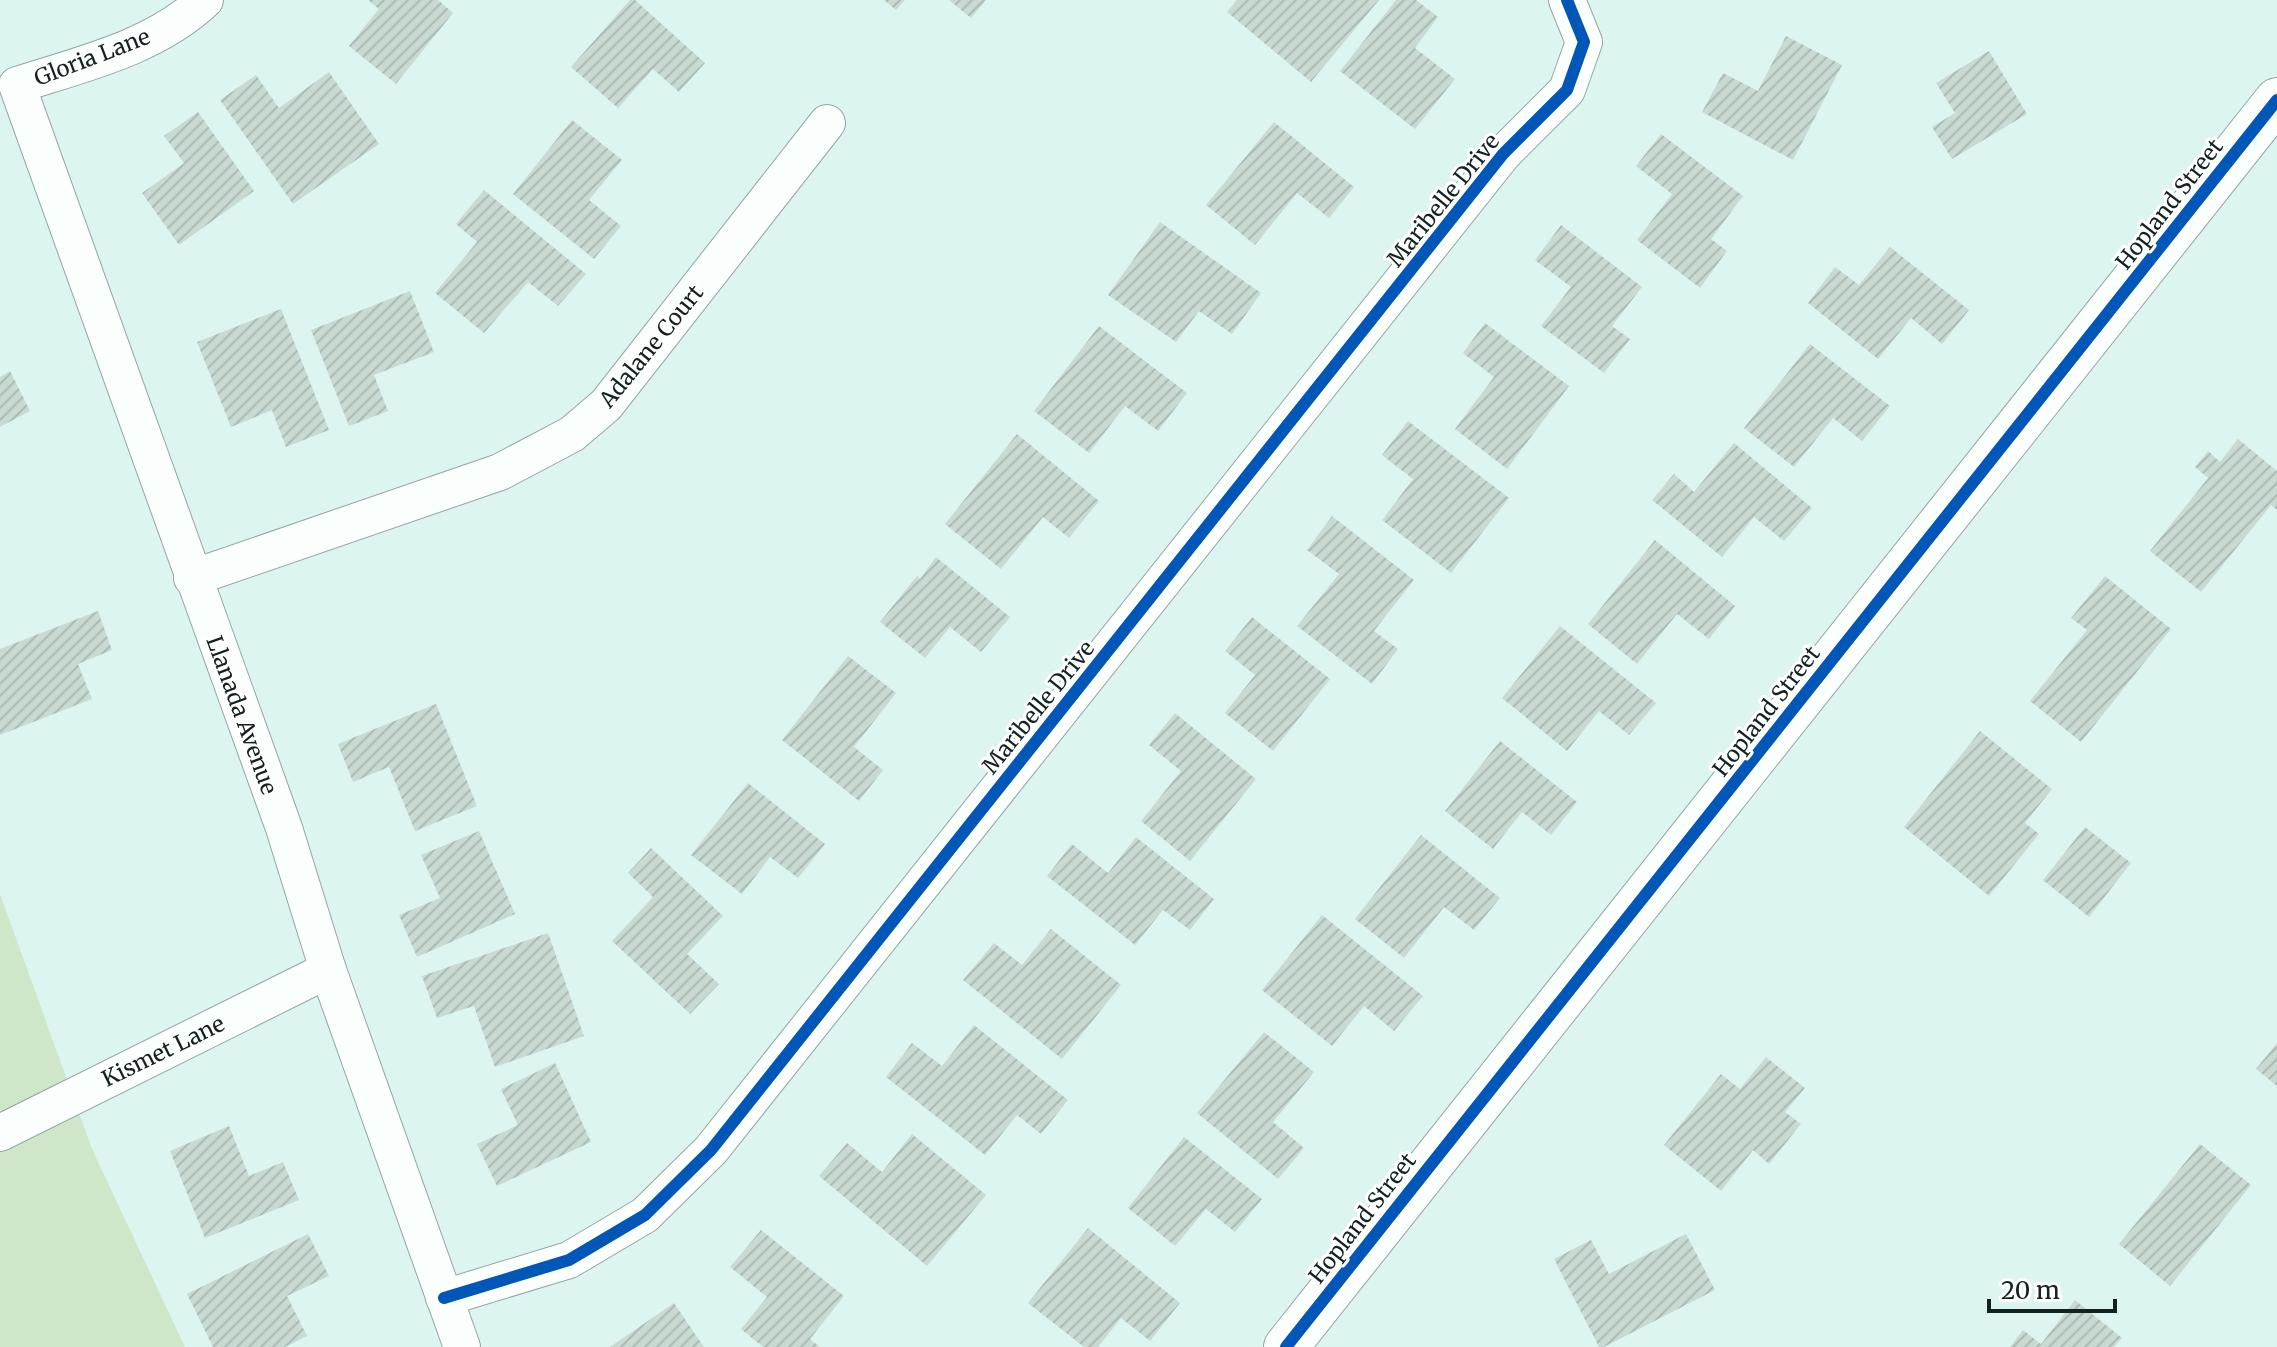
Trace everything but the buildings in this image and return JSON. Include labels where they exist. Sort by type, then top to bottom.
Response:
[{"type":"street","name":"Gloria Lane","points":[[17,85],[123,51],[186,18],[205,0]]},
{"type":"street","name":"Maribelle Drive","points":[[444,1298],[569,1260],[645,1215],[711,1150],[1503,154],[1567,90],[1584,42],[1567,0]]},
{"type":"street","name":"Llanada Avenue","points":[[17,85],[284,828],[328,970],[462,1347]]},
{"type":"street","name":"Hopland Street","points":[[1286,1347],[2277,100]]},
{"type":"street","name":"Adalane Court","points":[[192,578],[500,472],[572,434],[606,405],[827,123]]},
{"type":"street","name":"Kismet Lane","points":[[0,1133],[328,970]]},
{"type":"green space","points":[[0,894],[92,1149],[185,1347],[0,1347]]},
{"type":"cycle path","points":[[444,1298],[569,1260],[645,1215],[711,1150],[1503,154],[1567,90],[1584,42],[1567,0]]},
{"type":"cycle path","points":[[1286,1347],[2277,100]]}]
